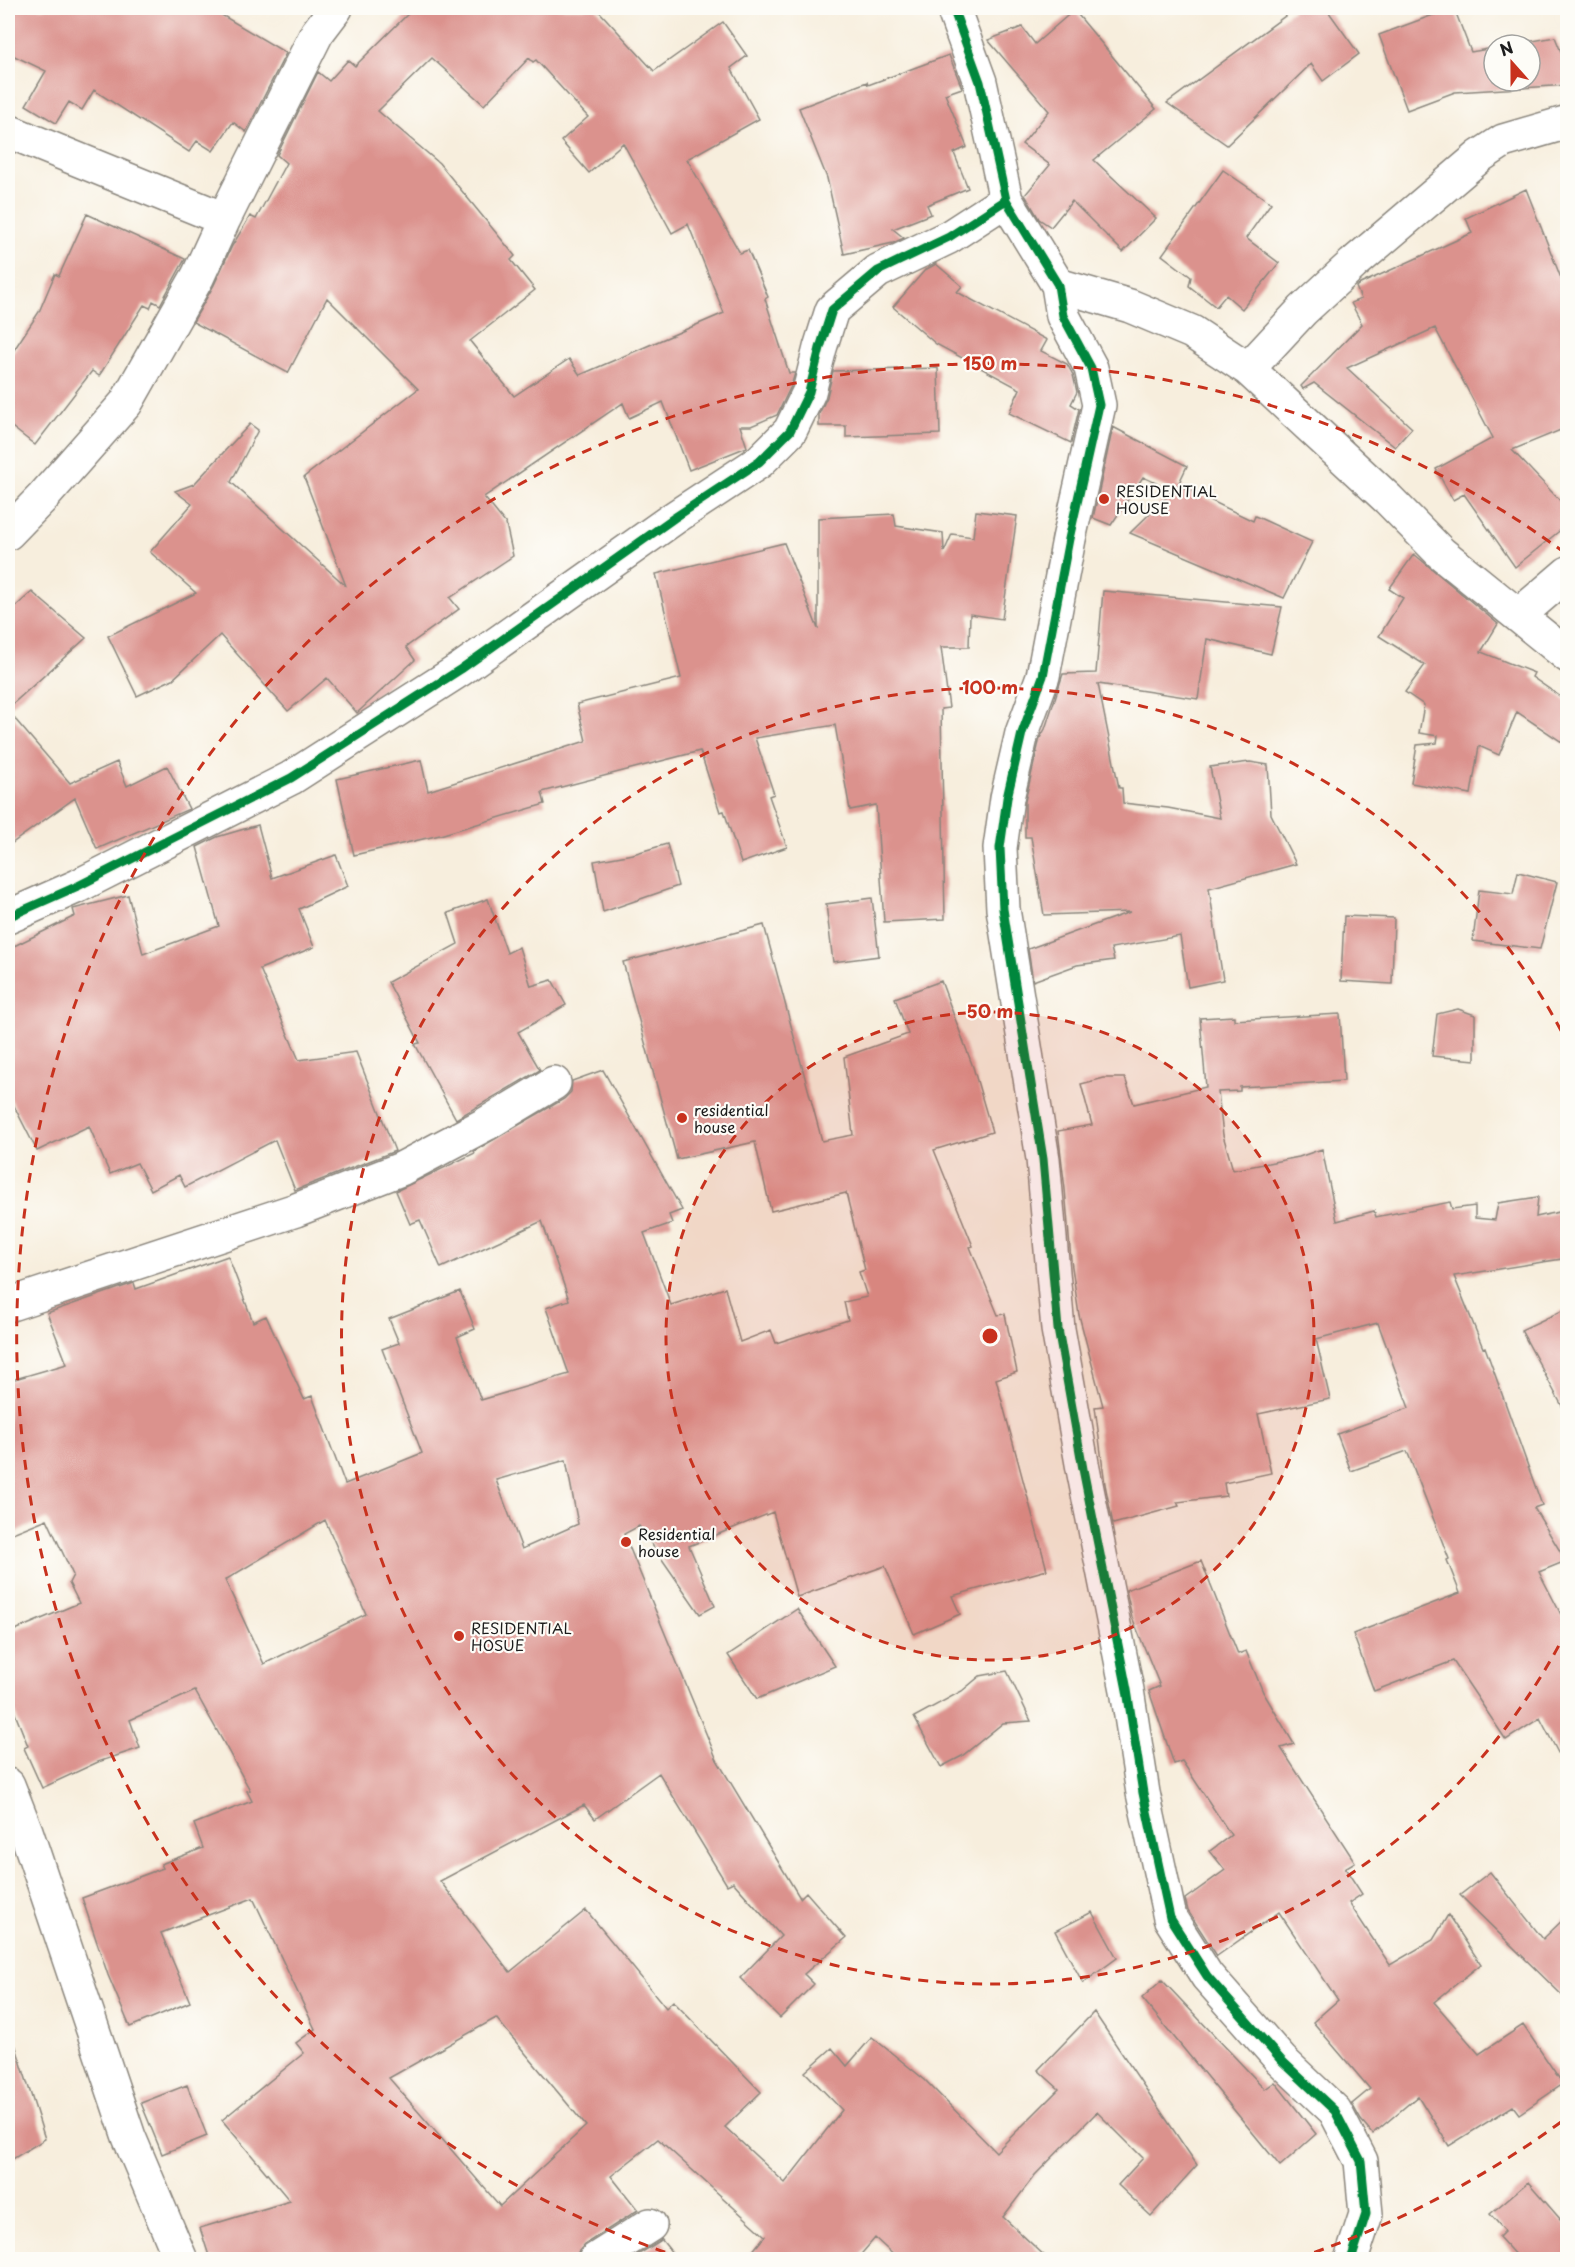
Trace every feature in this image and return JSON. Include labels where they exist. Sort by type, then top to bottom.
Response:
[{"type":"street","points":[[8,533],[126,403],[198,276],[317,33],[336,8]]},
{"type":"street","points":[[953,8],[980,82],[1006,200],[1058,285],[1063,316],[1090,368],[1099,405],[1069,539],[1043,676],[1022,733],[1007,798],[1000,848],[1003,909],[1043,1159],[1058,1329],[1127,1690],[1143,1793],[1170,1918],[1207,1976],[1281,2060],[1335,2110],[1361,2161],[1366,2214],[1352,2259]]},
{"type":"street","points":[[1248,369],[1303,310],[1344,272],[1480,156],[1503,141],[1568,122]]},
{"type":"street","points":[[8,131],[224,219]]},
{"type":"street","points":[[8,917],[78,886],[291,778],[461,669],[674,518],[759,462],[790,431],[809,392],[832,310],[878,272],[949,237],[1006,200]]},
{"type":"street","points":[[1058,285],[1130,306],[1192,332],[1248,369],[1388,499],[1441,553],[1568,656]]},
{"type":"street","points":[[1519,615],[1568,573]]},
{"type":"street","points":[[8,1305],[296,1210],[401,1169],[486,1124],[554,1083]]},
{"type":"street","points":[[8,1785],[30,1842],[129,2137],[181,2259]]},
{"type":"street","points":[[595,2259],[650,2225]]},
{"type":"building","points":[[8,8],[210,8],[286,53],[246,132],[233,122],[213,151],[197,141],[189,152],[94,90],[82,110],[69,102],[56,123],[26,105],[46,71],[8,53]]},
{"type":"building","points":[[414,8],[596,8],[654,71],[723,22],[747,56],[731,68],[759,119],[687,159],[740,253],[748,250],[768,297],[765,299],[789,373],[795,373],[791,386],[777,415],[751,426],[740,426],[747,447],[689,470],[663,402],[629,418],[623,403],[484,497],[506,524],[513,556],[450,598],[459,609],[406,647],[415,660],[357,713],[327,678],[288,711],[220,635],[173,679],[137,696],[108,636],[196,593],[150,552],[192,504],[175,491],[194,484],[250,424],[258,430],[231,482],[346,586],[304,477],[418,389],[327,298],[288,373],[193,322],[232,246],[250,216],[256,219],[286,163],[277,155],[318,72],[329,81],[348,60],[355,66]],"holes":[[[432,58],[484,105],[529,58],[533,62],[536,60],[588,117],[561,141],[589,173],[623,143],[672,233],[688,224],[724,313],[580,375],[569,359],[514,396],[470,341],[535,290],[511,260],[515,256],[439,163],[378,111]]]},
{"type":"building","points":[[1296,8],[1326,8],[1359,54],[1323,81],[1311,64],[1227,145],[1167,103]]},
{"type":"building","points":[[1454,8],[1471,52],[1482,50],[1482,90],[1455,92],[1407,110],[1379,35]]},
{"type":"building","points":[[1074,10],[1156,109],[1094,160],[1156,218],[1123,252],[1072,201],[1051,227],[1039,219],[1025,195],[1050,165],[1022,144],[1049,111],[988,40],[1022,27],[1035,44]]},
{"type":"building","points":[[1555,37],[1568,69],[1568,85],[1542,87],[1542,39]]},
{"type":"building","points":[[949,55],[962,88],[945,94],[967,147],[954,153],[968,188],[927,205],[931,214],[893,229],[904,238],[893,243],[844,254],[827,178],[799,108],[867,82],[868,85]]},
{"type":"building","points":[[1223,170],[1271,203],[1246,238],[1279,263],[1242,309],[1226,295],[1216,307],[1189,286],[1191,277],[1162,255]]},
{"type":"building","points":[[1526,189],[1568,296],[1568,427],[1512,450],[1568,509],[1568,524],[1515,567],[1464,494],[1453,500],[1436,469],[1493,438],[1435,328],[1347,368],[1412,428],[1395,447],[1314,383],[1303,389],[1301,386],[1362,324],[1351,303],[1361,299],[1356,287],[1358,285],[1472,233],[1466,218]]},
{"type":"building","points":[[87,214],[185,259],[160,305],[153,301],[150,308],[144,305],[99,376],[92,371],[35,445],[8,424],[8,359],[39,312],[55,274],[59,276]]},
{"type":"building","points":[[936,264],[962,286],[957,292],[1047,340],[1041,351],[1067,364],[1073,375],[1077,392],[1071,404],[1079,409],[1071,443],[1009,413],[1020,389],[936,344],[893,307],[925,270]]},
{"type":"building","points":[[938,368],[940,434],[846,437],[846,426],[819,426],[819,414],[827,397],[833,371]]},
{"type":"building","points":[[1113,427],[1187,466],[1177,487],[1179,485],[1253,521],[1255,516],[1312,542],[1284,598],[1130,533],[1173,491],[1143,477],[1111,525],[1093,518]]},
{"type":"building","points":[[976,511],[1017,516],[1002,619],[970,614],[969,647],[941,647],[949,708],[941,709],[945,919],[884,922],[876,805],[850,810],[835,725],[755,738],[774,794],[769,796],[787,847],[741,863],[724,811],[720,812],[700,751],[542,792],[545,804],[440,835],[354,855],[337,779],[421,760],[428,791],[586,741],[577,704],[681,678],[656,574],[784,543],[818,629],[818,518],[894,514],[896,526],[943,533],[944,552],[952,534],[973,537]]},
{"type":"building","points":[[1414,554],[1498,624],[1481,652],[1534,673],[1532,677],[1568,702],[1568,746],[1517,712],[1499,755],[1479,746],[1471,794],[1411,783],[1417,745],[1437,743],[1438,736],[1419,733],[1424,705],[1405,692],[1425,665],[1379,636],[1403,598],[1389,589]]},
{"type":"building","points":[[1103,591],[1282,607],[1271,654],[1207,639],[1198,699],[1098,684],[1119,788],[1122,788],[1123,803],[1168,808],[1220,818],[1210,767],[1250,762],[1268,765],[1271,814],[1296,864],[1209,888],[1223,980],[1188,987],[1180,936],[1111,948],[1114,960],[1077,965],[1033,981],[1028,949],[1130,912],[1044,915],[1031,837],[1025,837],[1025,801],[1040,738],[1063,674],[1096,673]]},
{"type":"building","points":[[32,592],[86,638],[8,708],[8,613]]},
{"type":"building","points":[[8,711],[70,783],[117,762],[127,786],[167,766],[189,809],[97,849],[75,798],[8,846]]},
{"type":"building","points":[[258,825],[272,878],[336,855],[348,886],[299,909],[314,947],[260,969],[299,1060],[356,1052],[395,1151],[295,1190],[275,1140],[185,1187],[179,1175],[151,1190],[137,1163],[110,1174],[89,1126],[37,1151],[8,1094],[8,949],[75,916],[73,909],[128,895],[143,954],[219,926],[197,847],[217,837]]},
{"type":"building","points":[[667,844],[678,886],[603,912],[594,861],[633,854]]},
{"type":"building","points":[[1518,872],[1557,882],[1540,949],[1473,941],[1479,890],[1513,894]]},
{"type":"building","points":[[872,898],[879,956],[833,962],[826,904]]},
{"type":"building","points":[[488,899],[507,953],[519,947],[531,986],[552,980],[566,1005],[518,1032],[540,1070],[456,1119],[415,1044],[420,1043],[388,982],[458,944],[448,913]]},
{"type":"building","points":[[1344,916],[1394,918],[1392,984],[1341,981]]},
{"type":"building","points":[[764,925],[822,1141],[853,1135],[844,1057],[908,1034],[895,998],[941,981],[973,1067],[992,1132],[934,1150],[998,1315],[1005,1314],[1017,1372],[996,1379],[1047,1570],[952,1596],[960,1614],[914,1634],[885,1566],[797,1597],[773,1512],[689,1546],[715,1606],[700,1614],[639,1526],[624,1534],[717,1760],[800,1898],[806,1892],[846,1938],[804,1974],[814,1984],[780,2018],[740,1978],[781,1936],[733,1882],[727,1885],[659,1773],[595,1819],[584,1805],[440,1881],[510,1972],[586,1910],[666,2008],[673,2001],[761,2092],[725,2127],[785,2183],[842,2110],[805,2072],[832,2048],[847,2066],[872,2037],[925,2080],[996,2152],[1059,2089],[1038,2070],[1094,2012],[1197,2165],[1151,2216],[1118,2185],[1143,2158],[1097,2112],[1035,2175],[1003,2217],[1048,2259],[898,2259],[875,2238],[857,2259],[746,2259],[765,2236],[658,2139],[611,2176],[638,2210],[585,2244],[576,2259],[210,2259],[200,2228],[290,2201],[222,2120],[304,2053],[296,2043],[315,2029],[253,1898],[161,1933],[190,2002],[130,2027],[108,1975],[82,1898],[163,1868],[161,1864],[203,1848],[194,1824],[252,1801],[247,1791],[250,1790],[195,1691],[130,1720],[140,1748],[98,1762],[42,1788],[24,1748],[28,1746],[8,1696],[8,1633],[79,1603],[69,1583],[73,1575],[47,1519],[8,1535],[8,1381],[67,1364],[47,1313],[134,1283],[136,1289],[228,1256],[253,1322],[266,1316],[304,1399],[312,1396],[345,1484],[422,1453],[382,1349],[399,1343],[389,1319],[460,1291],[475,1329],[457,1337],[481,1400],[569,1374],[546,1308],[569,1300],[542,1221],[441,1268],[420,1220],[410,1224],[396,1191],[475,1153],[474,1151],[564,1099],[571,1092],[572,1081],[603,1070],[682,1210],[669,1215],[672,1223],[644,1233],[671,1305],[725,1288],[740,1342],[771,1330],[776,1343],[848,1320],[844,1302],[867,1297],[859,1272],[865,1270],[846,1193],[771,1211],[755,1142],[677,1159],[623,962]],"holes":[[[566,1460],[578,1524],[522,1549],[496,1480]],[[325,1520],[366,1614],[264,1664],[225,1580]],[[496,2018],[586,2126],[500,2206],[389,2078]]]},
{"type":"building","points":[[1458,1009],[1475,1015],[1475,1060],[1432,1056],[1437,1014]]},
{"type":"building","points":[[1340,1014],[1344,1081],[1240,1087],[1240,1091],[1218,1092],[1223,1135],[1233,1170],[1299,1157],[1322,1149],[1337,1221],[1374,1211],[1376,1217],[1450,1202],[1452,1209],[1475,1206],[1475,1218],[1495,1220],[1498,1203],[1538,1197],[1536,1217],[1568,1210],[1568,1258],[1454,1276],[1483,1348],[1485,1347],[1542,1505],[1534,1508],[1566,1561],[1539,1572],[1568,1628],[1568,1772],[1540,1718],[1506,1740],[1453,1661],[1374,1691],[1353,1634],[1460,1593],[1407,1451],[1351,1471],[1337,1434],[1409,1408],[1378,1323],[1316,1339],[1330,1399],[1258,1414],[1271,1473],[1224,1483],[1226,1496],[1177,1502],[1179,1506],[1113,1524],[1105,1484],[1095,1407],[1103,1406],[1079,1315],[1058,1131],[1092,1125],[1081,1084],[1104,1078],[1125,1078],[1134,1104],[1206,1087],[1200,1018],[1234,1016],[1234,1020]]},
{"type":"building","points":[[1568,1308],[1568,1417],[1521,1330]]},
{"type":"building","points":[[1201,1561],[1238,1654],[1246,1651],[1263,1692],[1294,1744],[1281,1748],[1355,1862],[1345,1868],[1362,1894],[1349,1903],[1390,1965],[1433,1940],[1448,1915],[1481,1964],[1434,2002],[1479,2054],[1523,2025],[1563,2084],[1519,2114],[1513,2106],[1449,2146],[1418,2096],[1373,2134],[1361,2120],[1352,2104],[1370,2089],[1313,2022],[1338,2000],[1279,1912],[1217,1956],[1188,1911],[1185,1899],[1225,1870],[1210,1851],[1231,1835],[1182,1761],[1174,1764],[1149,1691],[1160,1686],[1132,1617],[1126,1590]]},
{"type":"building","points":[[797,1609],[835,1666],[757,1699],[728,1655]]},
{"type":"building","points":[[1007,1671],[1031,1721],[1003,1723],[962,1756],[941,1767],[914,1717],[962,1691],[980,1676]]},
{"type":"building","points":[[1490,1872],[1543,1939],[1568,1915],[1568,2001],[1460,1895]]},
{"type":"building","points":[[1092,1912],[1117,1958],[1083,1983],[1055,1931]]},
{"type":"building","points":[[1162,1980],[1265,2089],[1275,2082],[1316,2134],[1280,2166],[1142,1998]]},
{"type":"building","points":[[15,2044],[45,2139],[8,2162],[8,2045]]},
{"type":"building","points":[[187,2085],[207,2136],[162,2154],[141,2103]]},
{"type":"building","points":[[1528,2182],[1568,2228],[1568,2259],[1519,2259],[1499,2237],[1505,2231],[1490,2214]]},
{"type":"building","points":[[661,2239],[677,2259],[631,2259],[660,2241]]},
{"type":"cycle path","points":[[953,8],[980,82],[1006,200],[1058,285],[1063,316],[1091,368],[1099,405],[1069,539],[1043,676],[1022,733],[1007,798],[1000,848],[1003,909],[1043,1159],[1058,1329],[1127,1690],[1143,1793],[1170,1918],[1207,1976],[1281,2060],[1335,2111],[1361,2161],[1366,2214],[1351,2260]]},
{"type":"cycle path","points":[[8,917],[78,886],[291,778],[461,669],[674,518],[759,462],[790,431],[809,392],[832,310],[878,271],[949,237],[1006,200]]},
{"type":"place","name":"RESIDENTIAL HOUSE","points":[[1104,499]]},
{"type":"place","name":"residential house","points":[[682,1118]]},
{"type":"place","name":"Residential house","points":[[626,1542]]},
{"type":"place","name":"RESIDENTIAL HOSUE","points":[[459,1636]]}]
